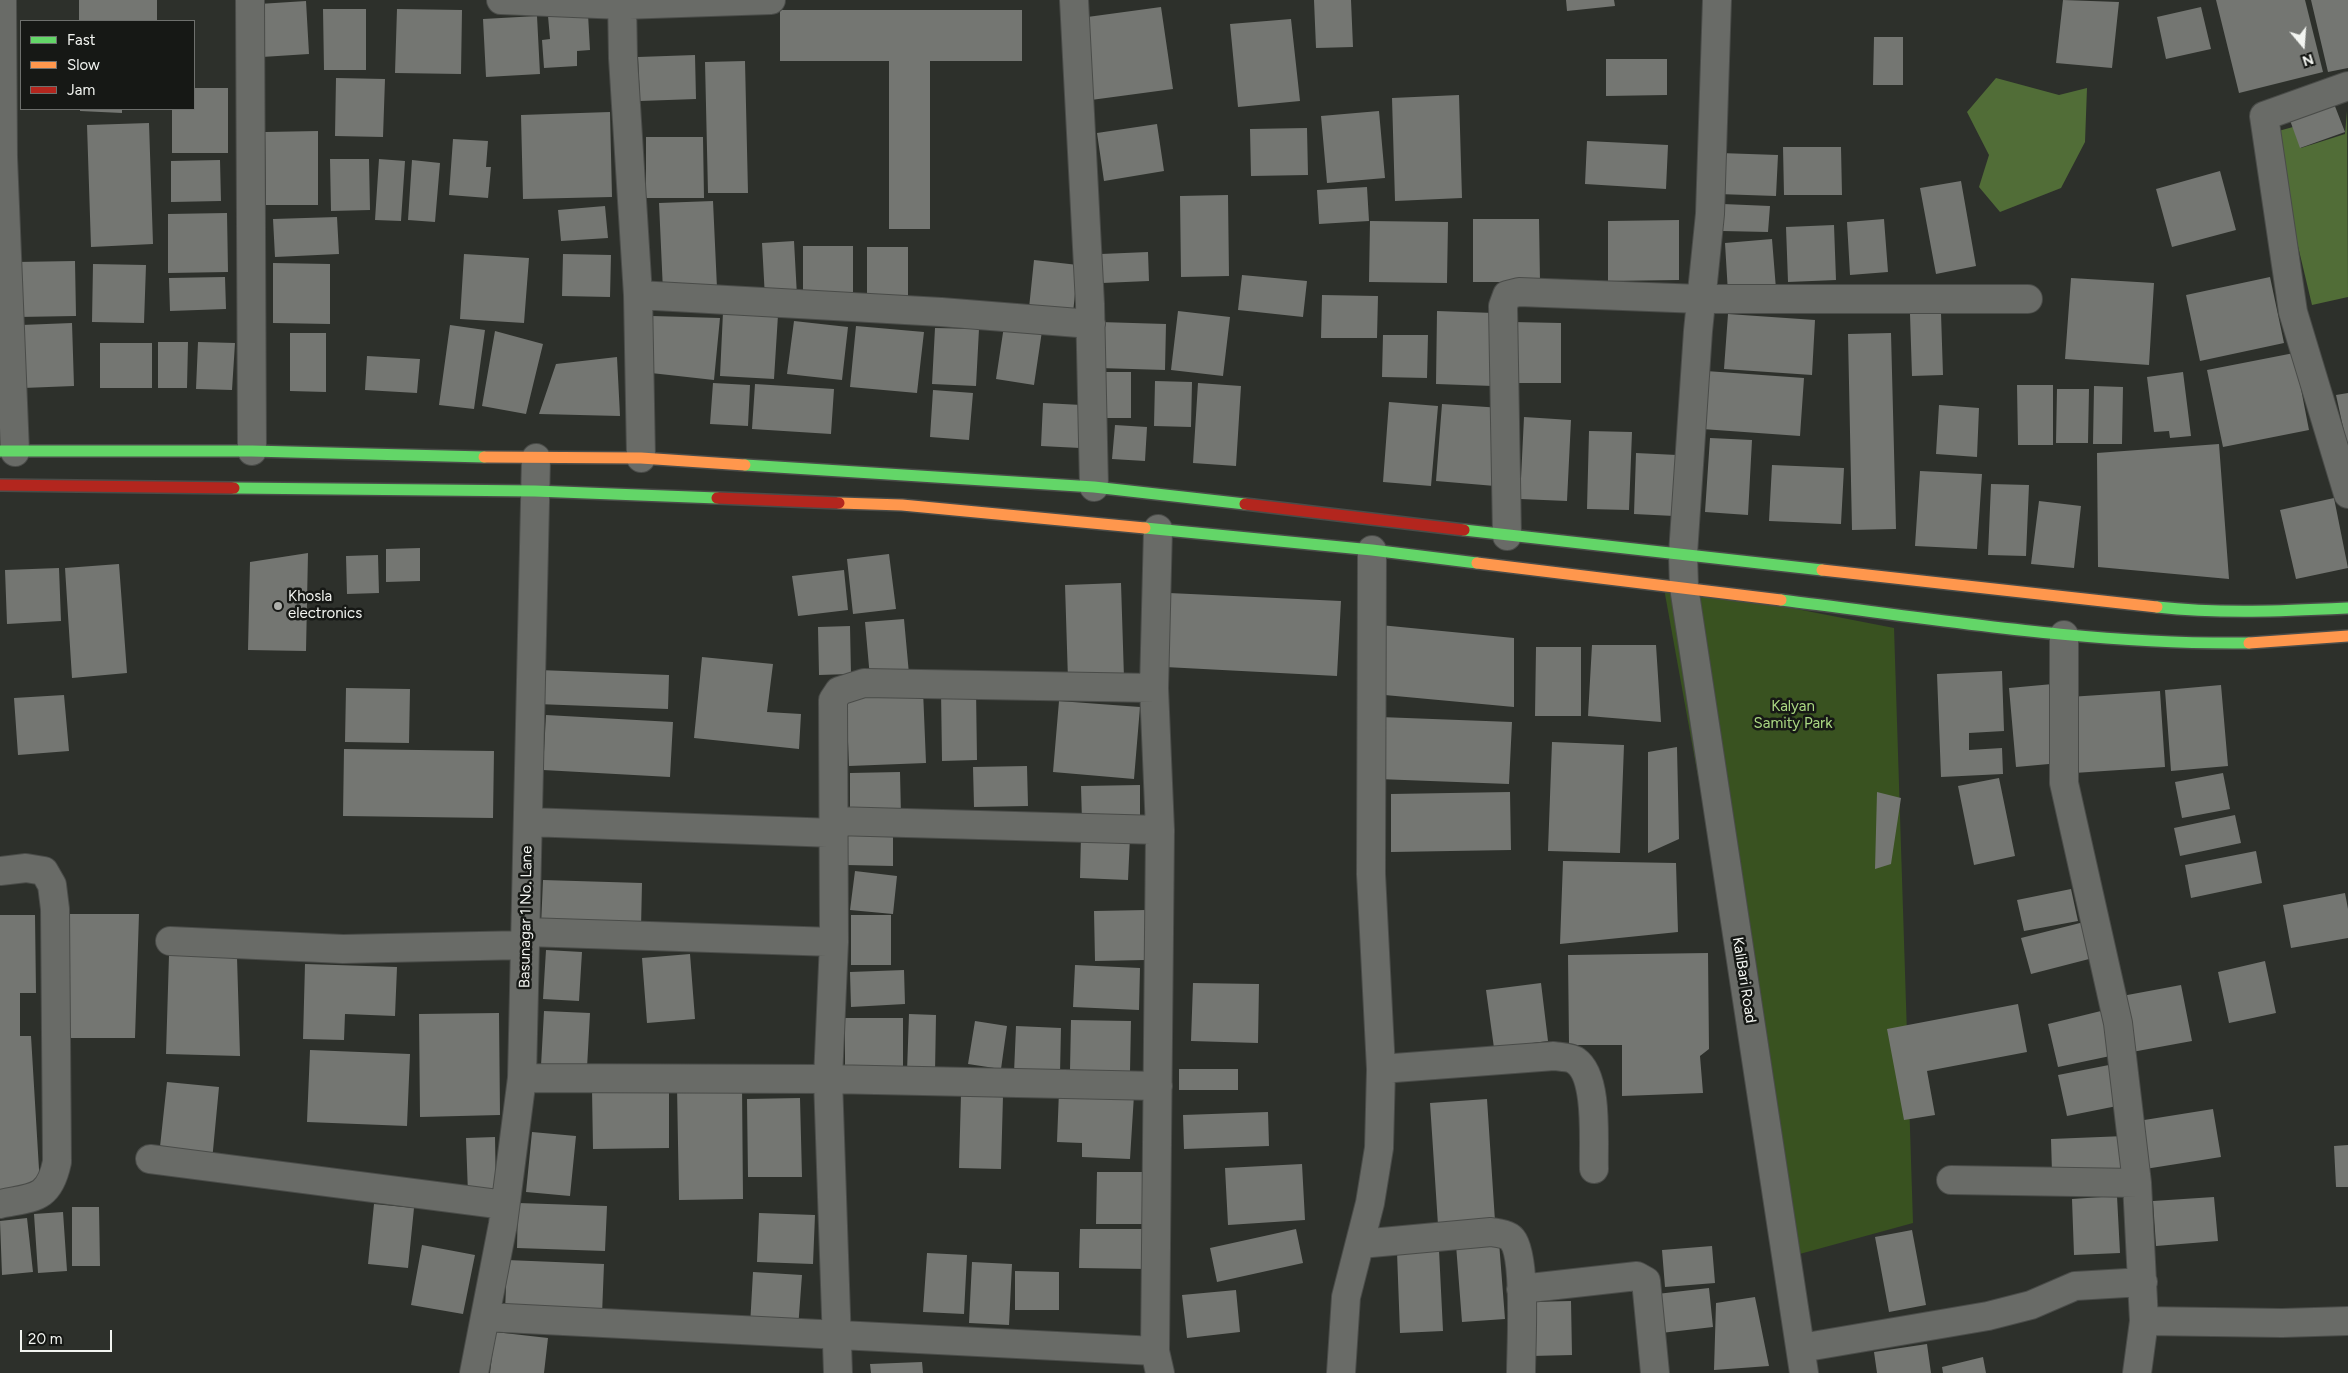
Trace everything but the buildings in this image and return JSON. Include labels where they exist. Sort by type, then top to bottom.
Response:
[{"type":"main road","points":[[7,452],[252,451],[536,458],[641,458],[1094,487],[1373,518],[1507,536],[2184,610],[2267,612],[2348,608]]},
{"type":"main road","points":[[0,486],[535,491],[902,505],[1372,550],[2064,635],[2167,643],[2248,644],[2348,636]]},
{"type":"street","points":[[2,0],[7,452]]},
{"type":"street","points":[[250,0],[252,451]]},
{"type":"street","points":[[502,0],[622,2],[771,0]]},
{"type":"street","points":[[1074,0],[1091,324],[1094,487]]},
{"type":"street","name":"KaliBari Road","points":[[1717,0],[1710,214],[1701,299],[1683,554],[1684,587],[1803,1361]]},
{"type":"street","points":[[622,2],[623,58],[638,295],[641,458]]},
{"type":"street","points":[[2348,86],[2264,116],[2293,312],[2348,494]]},
{"type":"street","points":[[1507,536],[1503,306],[1507,295],[1518,292],[1701,299],[2028,300]]},
{"type":"street","points":[[638,295],[941,312],[1091,324]]},
{"type":"street","name":"Basunagar 1 No. Lane","points":[[474,1373],[505,1205],[522,1078],[536,458]]},
{"type":"street","points":[[485,1317],[838,1335],[1157,1362],[1160,830],[1154,688],[1158,529]]},
{"type":"street","points":[[1341,1373],[1346,1297],[1370,1203],[1379,1148],[1381,1068],[1371,874],[1372,550]]},
{"type":"street","points":[[2064,635],[2064,783],[2118,1023],[2137,1183],[2144,1321],[2137,1373]]},
{"type":"street","points":[[838,1373],[828,1079],[834,942],[833,700],[839,691],[864,683],[1154,688]]},
{"type":"street","points":[[528,822],[1160,830]]},
{"type":"street","points":[[0,871],[26,868],[44,872],[52,885],[55,909],[57,1152],[54,1177],[47,1190],[32,1197],[0,1204]]},
{"type":"street","points":[[170,941],[343,949],[525,939],[834,942]]},
{"type":"street","points":[[1381,1068],[1554,1056],[1575,1060],[1585,1071],[1591,1086],[1594,1169]]},
{"type":"street","points":[[522,1078],[828,1079],[1158,1086]]},
{"type":"street","points":[[150,1159],[505,1205]]},
{"type":"street","points":[[1951,1180],[2137,1183]]},
{"type":"street","points":[[1360,1244],[1491,1232],[1510,1237],[1518,1247],[1521,1266],[1521,1373]]},
{"type":"street","points":[[1521,1290],[1637,1276],[1646,1281],[1655,1373]]},
{"type":"street","points":[[1803,1361],[2031,1305],[2074,1286],[2143,1282]]},
{"type":"street","points":[[2144,1321],[2282,1324],[2348,1321]]},
{"type":"green space","name":"Kalyan Samity Park","points":[[1663,583],[1894,628],[1913,1223],[1785,1258]]},
{"type":"shaded area","points":[[1996,78],[2059,95],[2087,88],[2085,142],[2061,188],[2000,212],[1979,187],[1989,155],[1967,112]]},
{"type":"shaded area","points":[[2347,111],[2348,297],[2312,305],[2271,133],[2293,127],[2301,148],[2345,134]]},
{"type":"traffic: fast","points":[[0,451],[252,451],[484,457]]},
{"type":"traffic: fast","points":[[745,465],[1094,487],[1245,504]]},
{"type":"traffic: fast","points":[[234,488],[535,491],[717,498]]},
{"type":"traffic: fast","points":[[1145,528],[1372,550],[1477,563]]},
{"type":"traffic: fast","points":[[1464,530],[1822,570]]},
{"type":"traffic: fast","points":[[1781,600],[2073,635],[2190,643],[2249,643]]},
{"type":"traffic: fast","points":[[2157,607],[2229,611],[2348,608]]},
{"type":"traffic: slow","points":[[484,457],[641,458],[745,465]]},
{"type":"traffic: slow","points":[[839,503],[902,505],[1145,528]]},
{"type":"traffic: slow","points":[[1477,563],[1781,600]]},
{"type":"traffic: slow","points":[[1822,570],[2157,607]]},
{"type":"traffic: slow","points":[[2249,643],[2348,636]]},
{"type":"traffic: jam","points":[[0,485],[234,488]]},
{"type":"traffic: jam","points":[[717,498],[839,503]]},
{"type":"traffic: jam","points":[[1245,504],[1464,530]]},
{"type":"place","name":"Khosla electronics","points":[[278,606]]}]
